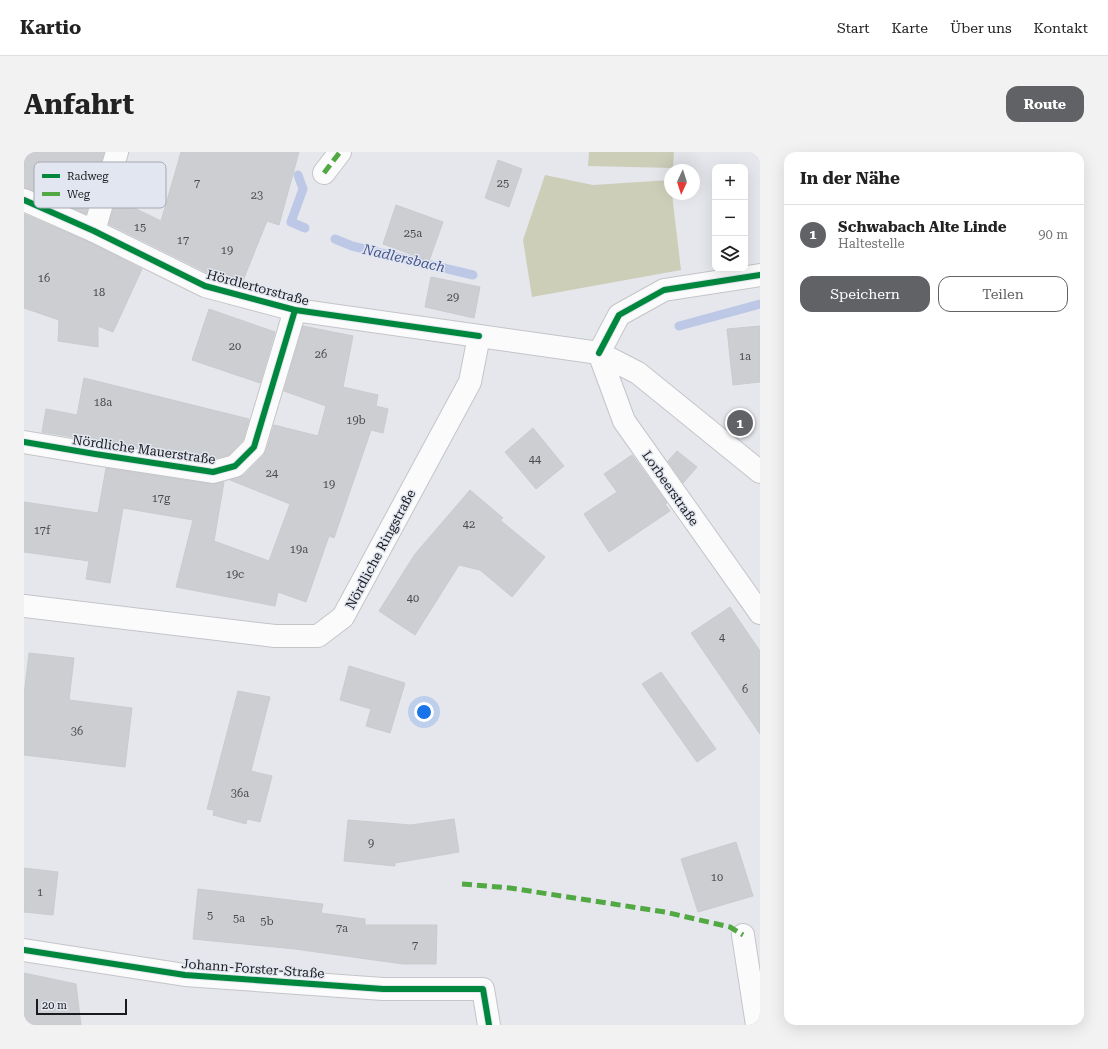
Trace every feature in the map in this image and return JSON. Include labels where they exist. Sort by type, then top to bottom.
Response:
[{"type":"street","points":[[115,162],[118,152]]},
{"type":"street","points":[[324,173],[340,152]]},
{"type":"street","name":"Hördlertorstraße","points":[[24,200],[34,204]]},
{"type":"street","name":"Hördlertorstraße","points":[[42,208],[94,231],[205,286],[295,310],[599,353],[638,373],[760,472]]},
{"type":"street","points":[[94,231],[101,208]]},
{"type":"street","points":[[599,353],[620,315],[664,290],[760,275]]},
{"type":"street","name":"Nördliche Mauerstraße","points":[[24,442],[213,472],[235,466],[254,447],[295,310]]},
{"type":"street","name":"Nördliche Ringstraße","points":[[24,606],[275,636],[318,636],[343,617],[470,382],[479,336]]},
{"type":"street","name":"Lorbeerstraße","points":[[599,353],[624,421],[760,613]]},
{"type":"street","points":[[743,935],[757,1025]]},
{"type":"street","name":"Johann-Forster-Straße","points":[[24,950],[185,975],[383,989],[483,989],[489,1025]]},
{"type":"green space","points":[[589,152],[674,152],[673,164],[664,164],[664,168],[588,166]]},
{"type":"green space","points":[[545,175],[593,185],[664,180],[664,200],[673,200],[681,270],[532,297],[523,240]]},
{"type":"building","points":[[24,152],[104,152],[101,162],[34,162],[34,191],[24,188]]},
{"type":"building","points":[[181,152],[299,152],[279,225],[267,221],[242,283],[206,272],[109,224],[113,208],[134,208],[161,221]]},
{"type":"building","points":[[498,160],[522,169],[509,207],[485,198]]},
{"type":"building","points":[[396,205],[443,222],[429,261],[383,244]]},
{"type":"building","points":[[72,208],[88,208],[86,214]]},
{"type":"building","points":[[24,214],[89,242],[142,269],[113,332],[98,326],[98,347],[58,341],[59,320],[24,308]]},
{"type":"building","points":[[431,277],[480,287],[474,318],[425,307]]},
{"type":"building","points":[[209,309],[275,332],[260,383],[192,360]]},
{"type":"building","points":[[303,326],[353,336],[343,387],[378,395],[376,406],[388,409],[383,433],[371,430],[334,538],[329,536],[306,602],[278,592],[275,606],[176,587],[193,520],[123,508],[110,583],[86,579],[89,561],[24,552],[24,502],[98,513],[106,468],[211,484],[224,482],[214,541],[269,561],[290,504],[230,480],[244,475],[263,456],[274,425],[318,436],[326,406],[284,391]]},
{"type":"building","points":[[760,326],[760,382],[733,385],[727,329]]},
{"type":"building","points":[[84,378],[249,419],[243,440],[229,455],[212,459],[42,432],[46,409],[77,415]]},
{"type":"building","points":[[533,428],[564,466],[536,489],[505,452]]},
{"type":"building","points":[[677,451],[697,467],[683,483],[668,461]]},
{"type":"building","points":[[632,455],[667,503],[665,504],[670,511],[609,552],[584,514],[617,492],[604,474]]},
{"type":"building","points":[[470,490],[503,518],[500,520],[545,557],[512,597],[480,570],[459,565],[415,635],[379,611],[415,554]]},
{"type":"building","points":[[730,607],[760,651],[760,734],[691,633]]},
{"type":"building","points":[[29,653],[74,658],[69,700],[132,708],[125,767],[24,755],[24,695]]},
{"type":"building","points":[[349,666],[405,683],[390,733],[366,726],[371,709],[340,700]]},
{"type":"building","points":[[661,672],[716,749],[697,762],[642,684]]},
{"type":"building","points":[[238,691],[270,697],[251,771],[272,776],[260,822],[247,819],[246,824],[213,815],[214,810],[207,809]]},
{"type":"building","points":[[454,819],[459,852],[395,863],[395,866],[344,861],[348,820],[411,825]]},
{"type":"building","points":[[736,842],[753,896],[698,912],[681,859]]},
{"type":"building","points":[[24,868],[58,872],[53,915],[24,912]]},
{"type":"building","points":[[198,889],[323,904],[321,913],[365,919],[365,925],[437,925],[436,964],[403,964],[295,949],[193,939]]},
{"type":"building","points":[[24,973],[76,984],[81,1025],[24,1025]]},
{"type":"waterway","name":"Nadlersbach","points":[[298,175],[303,189],[291,222],[305,228]]},
{"type":"waterway","name":"Nadlersbach","points":[[335,239],[352,246],[473,275]]},
{"type":"waterway","name":"Nadlersbach","points":[[679,326],[760,304]]},
{"type":"marked path","points":[[324,173],[340,152]]},
{"type":"marked path","points":[[462,884],[510,888],[665,912],[730,927],[743,935]]},
{"type":"cycle path","points":[[24,200],[34,204]]},
{"type":"cycle path","points":[[42,208],[94,231],[205,286],[295,310],[479,336]]},
{"type":"cycle path","points":[[599,353],[619,315],[664,290],[760,275]]},
{"type":"cycle path","points":[[24,442],[213,472],[235,466],[254,447],[295,310]]},
{"type":"cycle path","points":[[24,950],[185,975],[383,989],[483,989],[489,1025]]},
{"type":"place","name":"Schwabach Alte Linde","points":[[740,423]]}]
